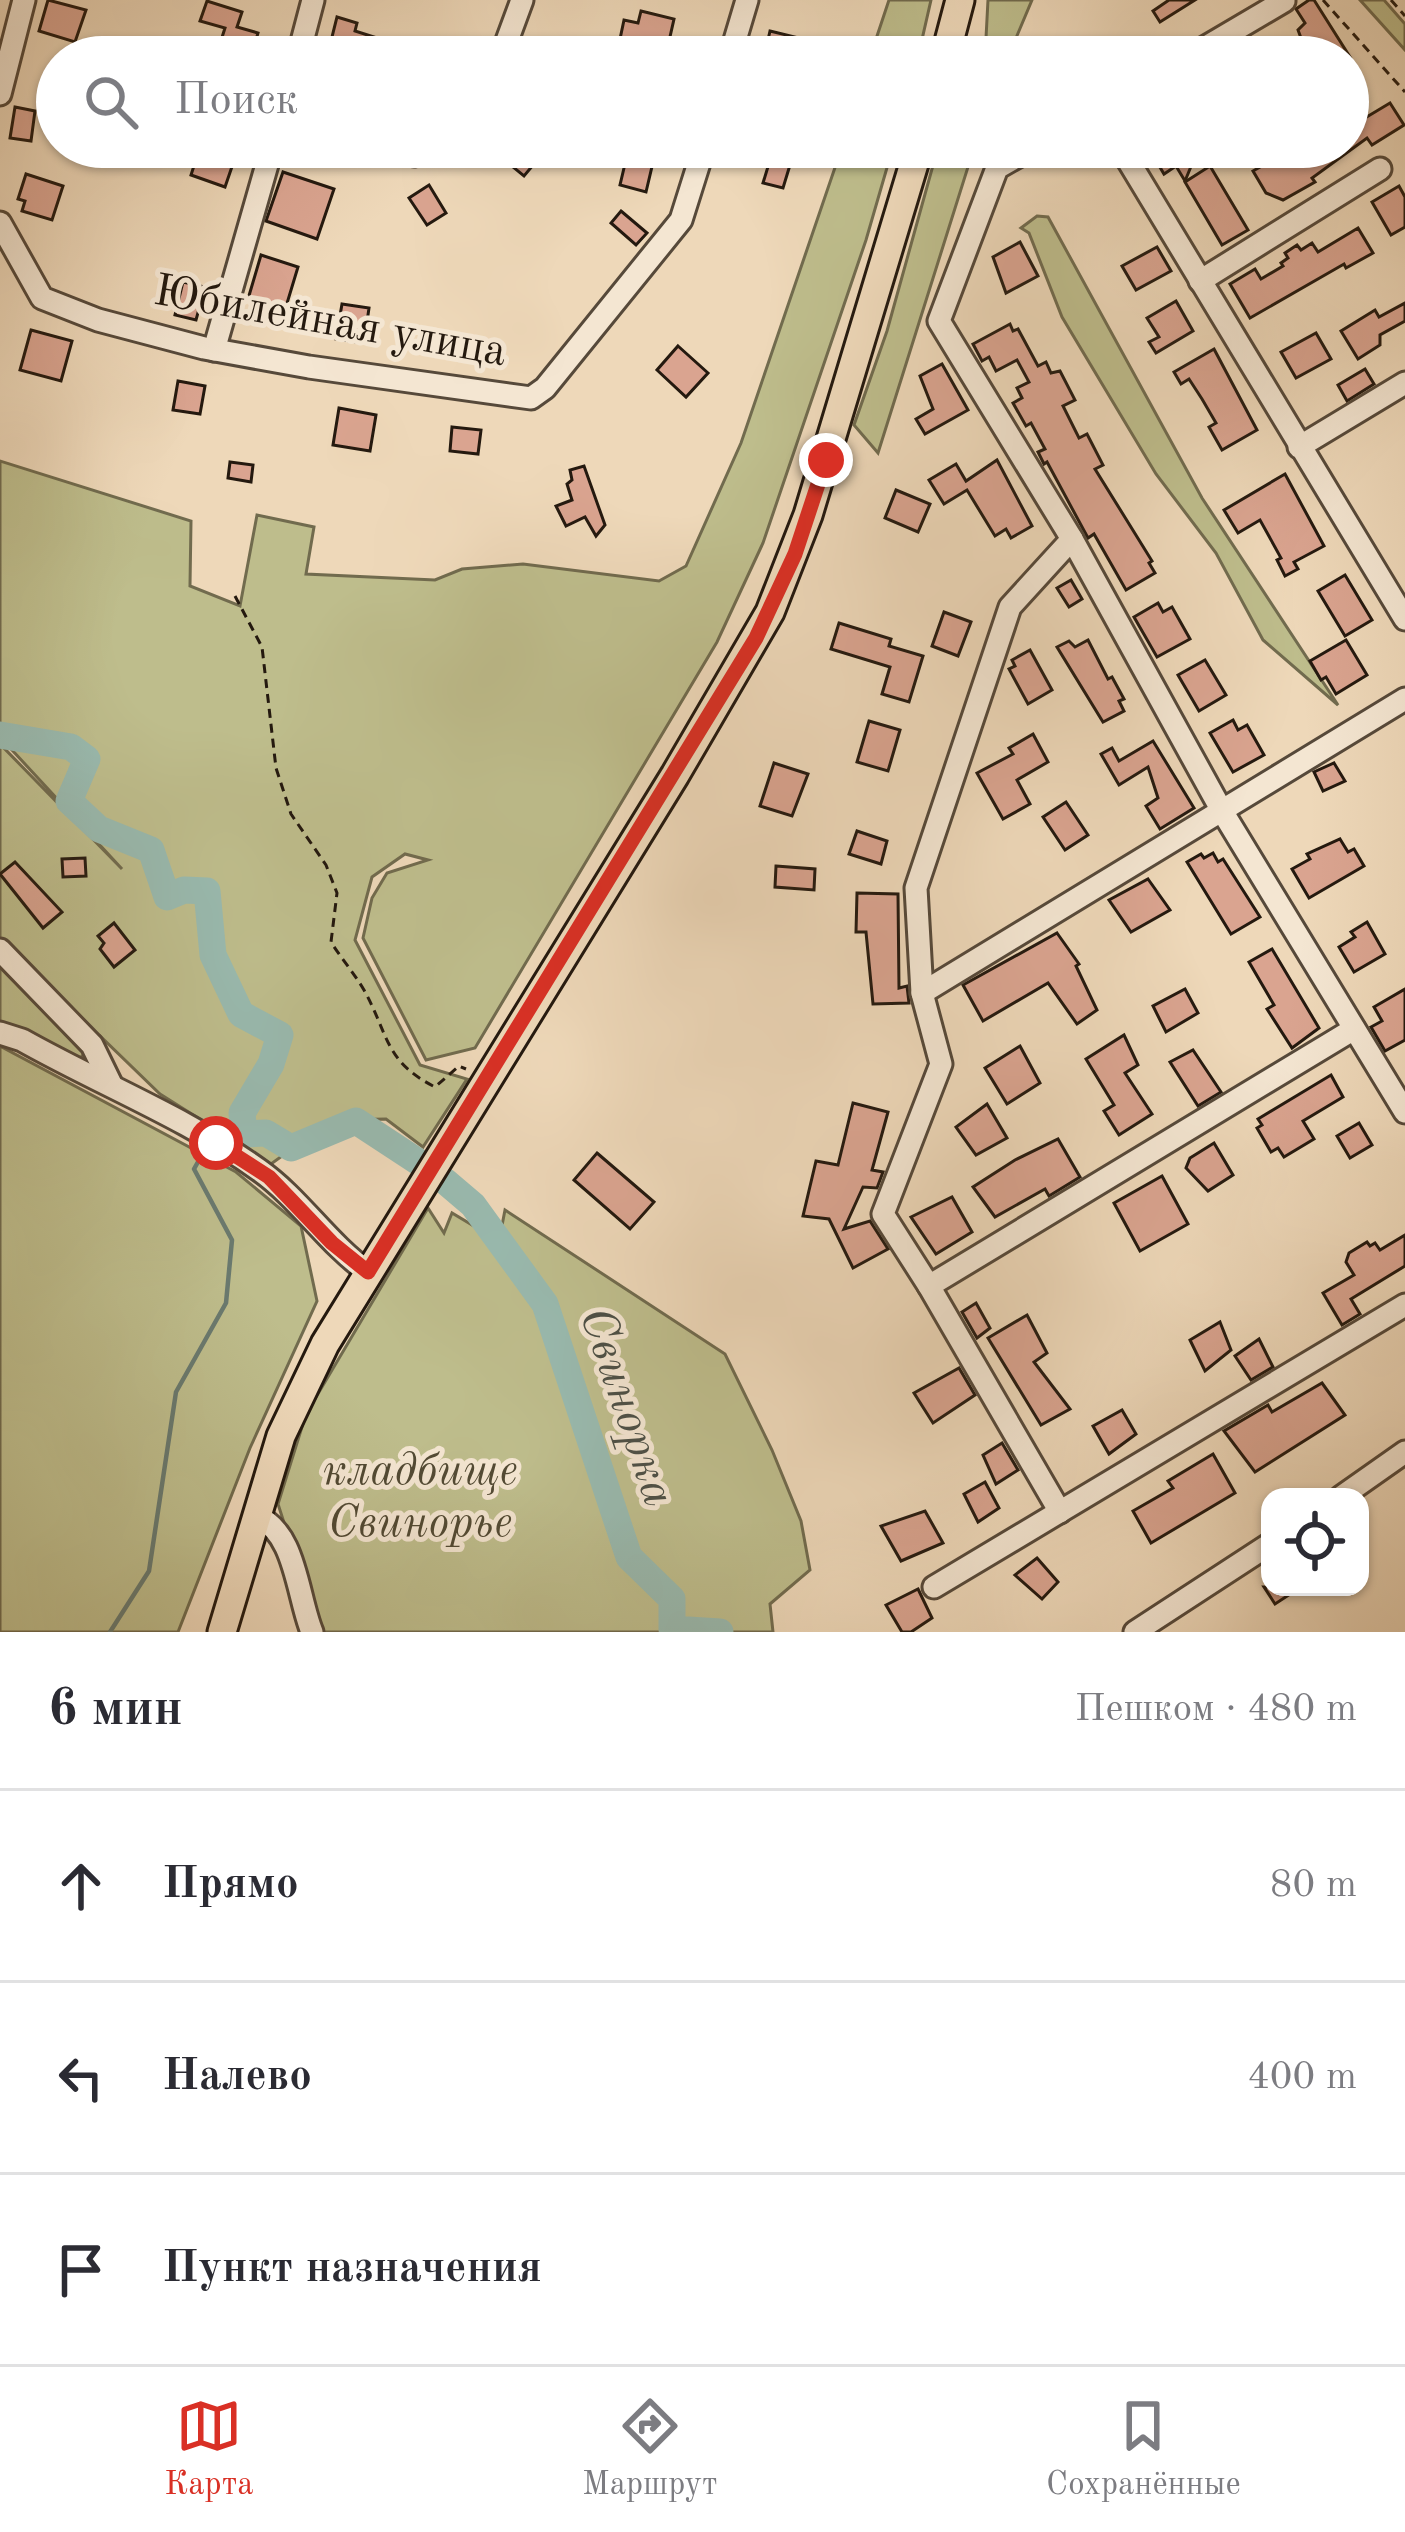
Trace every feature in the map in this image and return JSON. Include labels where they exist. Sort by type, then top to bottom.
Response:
[{"type":"main road","points":[[951,36],[960,0]]},
{"type":"main road","points":[[223,1632],[255,1516],[296,1399],[368,1272],[675,775],[776,600],[865,336],[913,168]]},
{"type":"street","points":[[0,94],[24,0]]},
{"type":"street","points":[[304,36],[314,0]]},
{"type":"street","points":[[509,36],[522,0]]},
{"type":"street","points":[[736,36],[747,0]]},
{"type":"street","points":[[1225,36],[1284,1]]},
{"type":"street","points":[[214,350],[266,168]]},
{"type":"street","name":"Юбилейная улица","points":[[0,223],[37,292],[50,304],[214,350],[531,398],[545,388],[681,220],[697,168]]},
{"type":"street","points":[[997,168],[938,321],[1072,538],[1222,811],[1405,1112]]},
{"type":"street","points":[[1133,168],[1404,617]]},
{"type":"street","points":[[1200,281],[1380,169]]},
{"type":"street","points":[[1299,447],[1405,383]]},
{"type":"street","points":[[1060,1512],[883,1214],[941,1064],[922,993],[916,888],[1010,607],[1072,538]]},
{"type":"street","points":[[922,993],[1405,699]]},
{"type":"street","points":[[0,950],[92,1045],[112,1086]]},
{"type":"street","points":[[929,1286],[1354,1029]]},
{"type":"street","points":[[0,1033],[112,1086],[255,1167],[368,1272]]},
{"type":"street","points":[[934,1586],[1405,1305]]},
{"type":"street","points":[[1354,1488],[1405,1452]]},
{"type":"street","points":[[255,1516],[269,1521],[280,1535],[312,1632]]},
{"type":"street","points":[[1135,1632],[1261,1550]]},
{"type":"path","points":[[1323,0],[1355,36]]},
{"type":"path","points":[[1391,0],[1405,16]]},
{"type":"path","points":[[1369,52],[1405,92]]},
{"type":"path","points":[[235,596],[262,647],[276,768],[291,814],[326,865],[337,893],[331,943],[364,990],[388,1045],[408,1072],[436,1087],[459,1066],[487,1077]]},
{"type":"green space","points":[[889,0],[931,0],[923,36],[877,36]]},
{"type":"green space","points":[[988,0],[1032,0],[1017,36],[986,36]]},
{"type":"green space","points":[[1360,0],[1384,0],[1405,24],[1405,50]]},
{"type":"green space","points":[[835,168],[887,168],[763,543],[717,642],[475,1048],[426,1060],[363,938],[372,898],[387,873],[428,860],[405,854],[372,877],[355,940],[420,1065],[467,1079],[423,1147],[386,1119],[332,1120],[271,1164],[160,1094],[100,1036],[75,1064],[0,1025],[0,744],[122,869],[0,737],[0,461],[191,521],[190,586],[240,606],[257,515],[314,527],[306,574],[435,580],[462,569],[523,564],[659,581],[686,566],[741,443]]},
{"type":"green space","points":[[932,168],[968,168],[878,453],[854,425],[887,331]]},
{"type":"green space","points":[[1037,216],[1048,217],[1202,498],[1338,705],[1263,640],[1216,553],[1156,474],[1062,317],[1029,233],[1021,228]]},
{"type":"green space","points":[[0,1046],[236,1172],[301,1226],[317,1301],[250,1448],[178,1632],[0,1632]]},
{"type":"green space","name":"кладбище Свинорье","points":[[428,1208],[444,1233],[452,1213],[499,1241],[505,1210],[725,1354],[801,1521],[810,1570],[770,1604],[773,1632],[319,1632],[278,1504],[306,1414]]},
{"type":"building","points":[[48,0],[86,10],[77,36],[39,31]]},
{"type":"building","points":[[1169,0],[1195,0],[1160,22],[1153,11]]},
{"type":"building","points":[[1314,0],[1337,36],[1300,36],[1298,30],[1305,23],[1296,9]]},
{"type":"building","points":[[207,1],[242,12],[237,27],[258,33],[222,36],[225,28],[200,21]]},
{"type":"building","points":[[641,11],[674,19],[670,36],[621,36],[624,20],[638,23]]},
{"type":"building","points":[[337,17],[357,23],[355,31],[371,36],[332,36]]},
{"type":"building","points":[[1390,103],[1404,125],[1372,145],[1369,116]]},
{"type":"building","points":[[15,107],[35,111],[31,141],[10,138]]},
{"type":"building","points":[[193,168],[232,168],[225,187],[191,175]]},
{"type":"building","points":[[624,168],[652,168],[646,192],[620,185]]},
{"type":"building","points":[[768,168],[789,168],[783,188],[763,183]]},
{"type":"building","points":[[1211,168],[1248,230],[1222,245],[1185,182]]},
{"type":"building","points":[[1326,168],[1312,178],[1315,182],[1283,200],[1266,193],[1253,171]]},
{"type":"building","points":[[283,172],[334,189],[317,239],[266,221]]},
{"type":"building","points":[[26,174],[63,186],[52,220],[22,211],[25,201],[18,199]]},
{"type":"building","points":[[429,185],[446,213],[427,225],[409,198]]},
{"type":"building","points":[[1399,186],[1405,197],[1405,227],[1391,235],[1372,202]]},
{"type":"building","points":[[621,211],[647,233],[636,245],[611,223]]},
{"type":"building","points":[[1358,228],[1373,253],[1346,268],[1344,264],[1250,318],[1230,284],[1255,269],[1261,279],[1283,266],[1288,258],[1285,253],[1297,245],[1301,250],[1312,243],[1318,252]]},
{"type":"building","points":[[1020,242],[1038,276],[1006,293],[993,257]]},
{"type":"building","points":[[1157,247],[1171,271],[1136,290],[1122,266]]},
{"type":"building","points":[[261,255],[298,267],[285,310],[248,299]]},
{"type":"building","points":[[183,282],[205,287],[196,320],[175,315]]},
{"type":"building","points":[[1176,301],[1193,331],[1156,353],[1149,342],[1159,337],[1147,318]]},
{"type":"building","points":[[1405,303],[1405,321],[1380,335],[1380,345],[1358,359],[1341,331],[1375,310],[1379,317]]},
{"type":"building","points":[[342,304],[369,308],[364,343],[336,339]]},
{"type":"building","points":[[1010,324],[1013,331],[1018,329],[1038,366],[1046,362],[1051,373],[1060,371],[1075,400],[1063,406],[1079,438],[1087,434],[1103,465],[1095,469],[1152,561],[1155,573],[1126,590],[1094,534],[1088,538],[1038,452],[1045,449],[1031,423],[1026,426],[1013,403],[1022,398],[1017,388],[1029,382],[1017,360],[996,371],[989,357],[982,361],[973,344]]},
{"type":"building","points":[[31,330],[72,341],[61,381],[20,370]]},
{"type":"building","points":[[1316,333],[1331,359],[1296,378],[1281,352]]},
{"type":"building","points":[[678,346],[708,373],[686,397],[657,370]]},
{"type":"building","points":[[1214,349],[1257,430],[1222,450],[1209,427],[1216,423],[1202,399],[1189,379],[1181,384],[1174,372]]},
{"type":"building","points":[[942,364],[968,410],[925,434],[916,419],[933,409],[920,376]]},
{"type":"building","points":[[1365,369],[1374,384],[1347,401],[1338,385]]},
{"type":"building","points":[[178,381],[205,386],[200,414],[173,410]]},
{"type":"building","points":[[339,408],[376,415],[370,451],[333,445]]},
{"type":"building","points":[[452,427],[481,430],[478,454],[450,451]]},
{"type":"building","points":[[997,460],[1032,526],[1011,538],[1006,529],[995,536],[967,490],[944,504],[929,480],[956,464],[966,481]]},
{"type":"building","points":[[230,462],[253,465],[251,482],[228,478]]},
{"type":"building","points":[[584,466],[605,525],[596,536],[585,517],[566,526],[556,506],[572,500],[567,484],[572,480],[570,470]]},
{"type":"building","points":[[1285,474],[1324,546],[1294,562],[1298,569],[1285,576],[1277,560],[1281,558],[1260,520],[1238,533],[1224,510]]},
{"type":"building","points":[[896,490],[930,504],[918,532],[885,518]]},
{"type":"building","points":[[1345,575],[1372,620],[1345,636],[1318,591]]},
{"type":"building","points":[[1071,580],[1082,599],[1069,607],[1057,588]]},
{"type":"building","points":[[1158,603],[1163,612],[1172,607],[1190,639],[1157,657],[1134,617]]},
{"type":"building","points":[[944,612],[971,622],[958,656],[932,646]]},
{"type":"building","points":[[839,623],[891,639],[889,646],[923,656],[909,702],[882,694],[890,667],[831,649]]},
{"type":"building","points":[[1088,640],[1124,699],[1119,701],[1124,711],[1103,722],[1057,647],[1069,641],[1075,647]]},
{"type":"building","points":[[1346,640],[1367,675],[1336,694],[1310,661]]},
{"type":"building","points":[[1030,650],[1052,690],[1028,704],[1009,669],[1015,666],[1012,660]]},
{"type":"building","points":[[1205,660],[1226,695],[1199,711],[1178,675]]},
{"type":"building","points":[[1233,720],[1238,730],[1247,725],[1264,755],[1233,772],[1210,733]]},
{"type":"building","points":[[869,721],[900,730],[888,771],[857,762]]},
{"type":"building","points":[[1033,734],[1048,762],[1017,780],[1030,804],[1003,819],[977,773],[1013,754],[1009,748]]},
{"type":"building","points":[[1153,741],[1194,808],[1160,829],[1146,806],[1158,798],[1148,767],[1119,785],[1101,754],[1112,748],[1119,761]]},
{"type":"building","points":[[774,763],[808,774],[792,816],[760,806]]},
{"type":"building","points":[[1334,763],[1345,781],[1323,791],[1314,772]]},
{"type":"building","points":[[1066,802],[1088,835],[1065,850],[1043,817]]},
{"type":"building","points":[[857,831],[887,841],[881,864],[849,854]]},
{"type":"building","points":[[1340,839],[1348,852],[1354,849],[1364,866],[1309,898],[1292,869],[1310,859],[1307,854]]},
{"type":"building","points":[[1213,853],[1218,862],[1223,859],[1260,917],[1231,934],[1187,862]]},
{"type":"building","points":[[85,858],[86,876],[63,877],[62,859]]},
{"type":"building","points":[[15,862],[62,912],[43,928],[0,874]]},
{"type":"building","points":[[776,866],[815,869],[814,890],[775,887]]},
{"type":"building","points":[[1148,879],[1170,910],[1131,932],[1109,900]]},
{"type":"building","points":[[857,893],[898,894],[899,988],[907,986],[909,1003],[873,1004],[866,932],[856,932]]},
{"type":"building","points":[[1367,922],[1385,954],[1354,972],[1339,947]]},
{"type":"building","points":[[114,923],[135,950],[114,967],[100,949],[104,943],[98,936]]},
{"type":"building","points":[[1057,933],[1079,964],[1097,1010],[1077,1024],[1048,983],[983,1021],[963,985]]},
{"type":"building","points":[[1272,949],[1319,1028],[1292,1048],[1267,1009],[1274,1005],[1249,962]]},
{"type":"building","points":[[1185,989],[1198,1013],[1166,1032],[1153,1006]]},
{"type":"building","points":[[1405,989],[1405,1040],[1385,1051],[1371,1027],[1382,1021],[1374,1007]]},
{"type":"building","points":[[1124,1035],[1138,1065],[1125,1073],[1152,1114],[1119,1135],[1104,1111],[1114,1105],[1086,1059]]},
{"type":"building","points":[[1020,1046],[1040,1083],[1007,1104],[985,1068]]},
{"type":"building","points":[[1193,1050],[1221,1092],[1198,1106],[1170,1062]]},
{"type":"building","points":[[1331,1075],[1343,1097],[1303,1121],[1314,1139],[1284,1157],[1278,1148],[1271,1152],[1257,1128],[1262,1125],[1258,1119]]},
{"type":"building","points":[[853,1103],[888,1112],[872,1170],[883,1172],[877,1188],[863,1187],[844,1229],[870,1221],[888,1249],[853,1268],[829,1219],[803,1216],[816,1161],[838,1165]]},
{"type":"building","points":[[987,1104],[1007,1138],[976,1155],[956,1127]]},
{"type":"building","points":[[1359,1123],[1372,1145],[1350,1158],[1337,1136]]},
{"type":"building","points":[[1058,1139],[1080,1177],[1049,1196],[1045,1189],[995,1217],[973,1187]]},
{"type":"building","points":[[1214,1143],[1233,1175],[1208,1191],[1186,1168],[1190,1158]]},
{"type":"building","points":[[597,1153],[654,1202],[630,1229],[574,1180]]},
{"type":"building","points":[[1162,1176],[1188,1224],[1140,1251],[1114,1203]]},
{"type":"building","points":[[952,1197],[972,1232],[936,1254],[911,1217]]},
{"type":"building","points":[[1405,1235],[1405,1266],[1351,1299],[1360,1314],[1342,1325],[1323,1293],[1354,1275],[1346,1262],[1349,1253],[1367,1242],[1380,1250]]},
{"type":"building","points":[[976,1303],[990,1328],[977,1338],[962,1312]]},
{"type":"building","points":[[1027,1315],[1047,1353],[1034,1362],[1070,1409],[1041,1425],[988,1338]]},
{"type":"building","points":[[1220,1322],[1231,1350],[1205,1371],[1190,1340]]},
{"type":"building","points":[[1259,1339],[1273,1367],[1251,1380],[1235,1356]]},
{"type":"building","points":[[959,1368],[975,1395],[933,1423],[914,1393]]},
{"type":"building","points":[[1322,1383],[1345,1415],[1255,1472],[1224,1431],[1268,1405],[1272,1412]]},
{"type":"building","points":[[1122,1410],[1136,1434],[1109,1454],[1093,1426]]},
{"type":"building","points":[[1002,1443],[1018,1470],[996,1484],[983,1455]]},
{"type":"building","points":[[1213,1454],[1235,1493],[1151,1543],[1133,1511],[1173,1488],[1168,1481]]},
{"type":"building","points":[[985,1482],[999,1508],[978,1522],[964,1494]]},
{"type":"building","points":[[925,1511],[943,1543],[901,1561],[881,1526]]},
{"type":"building","points":[[1037,1558],[1058,1582],[1042,1599],[1015,1575]]},
{"type":"building","points":[[918,1589],[932,1618],[911,1632],[902,1632],[886,1605]]},
{"type":"waterway","name":"Свинорка","points":[[0,735],[71,747],[87,759],[69,801],[99,829],[151,850],[167,897],[184,890],[207,891],[213,955],[241,1014],[280,1035],[271,1064],[242,1113],[244,1134],[266,1133],[291,1148],[356,1121],[420,1163]]},
{"type":"waterway","points":[[218,1135],[244,1134]]},
{"type":"waterway","points":[[110,1632],[149,1571],[176,1392],[226,1303],[232,1240],[194,1169],[203,1153]]},
{"type":"waterway","name":"Свинорка","points":[[446,1182],[473,1205],[545,1304],[629,1557],[672,1599],[672,1629],[720,1632]]},
{"type":"route","points":[[216,1143],[282,1188],[332,1243],[368,1272],[756,638],[795,554],[826,460]]}]
